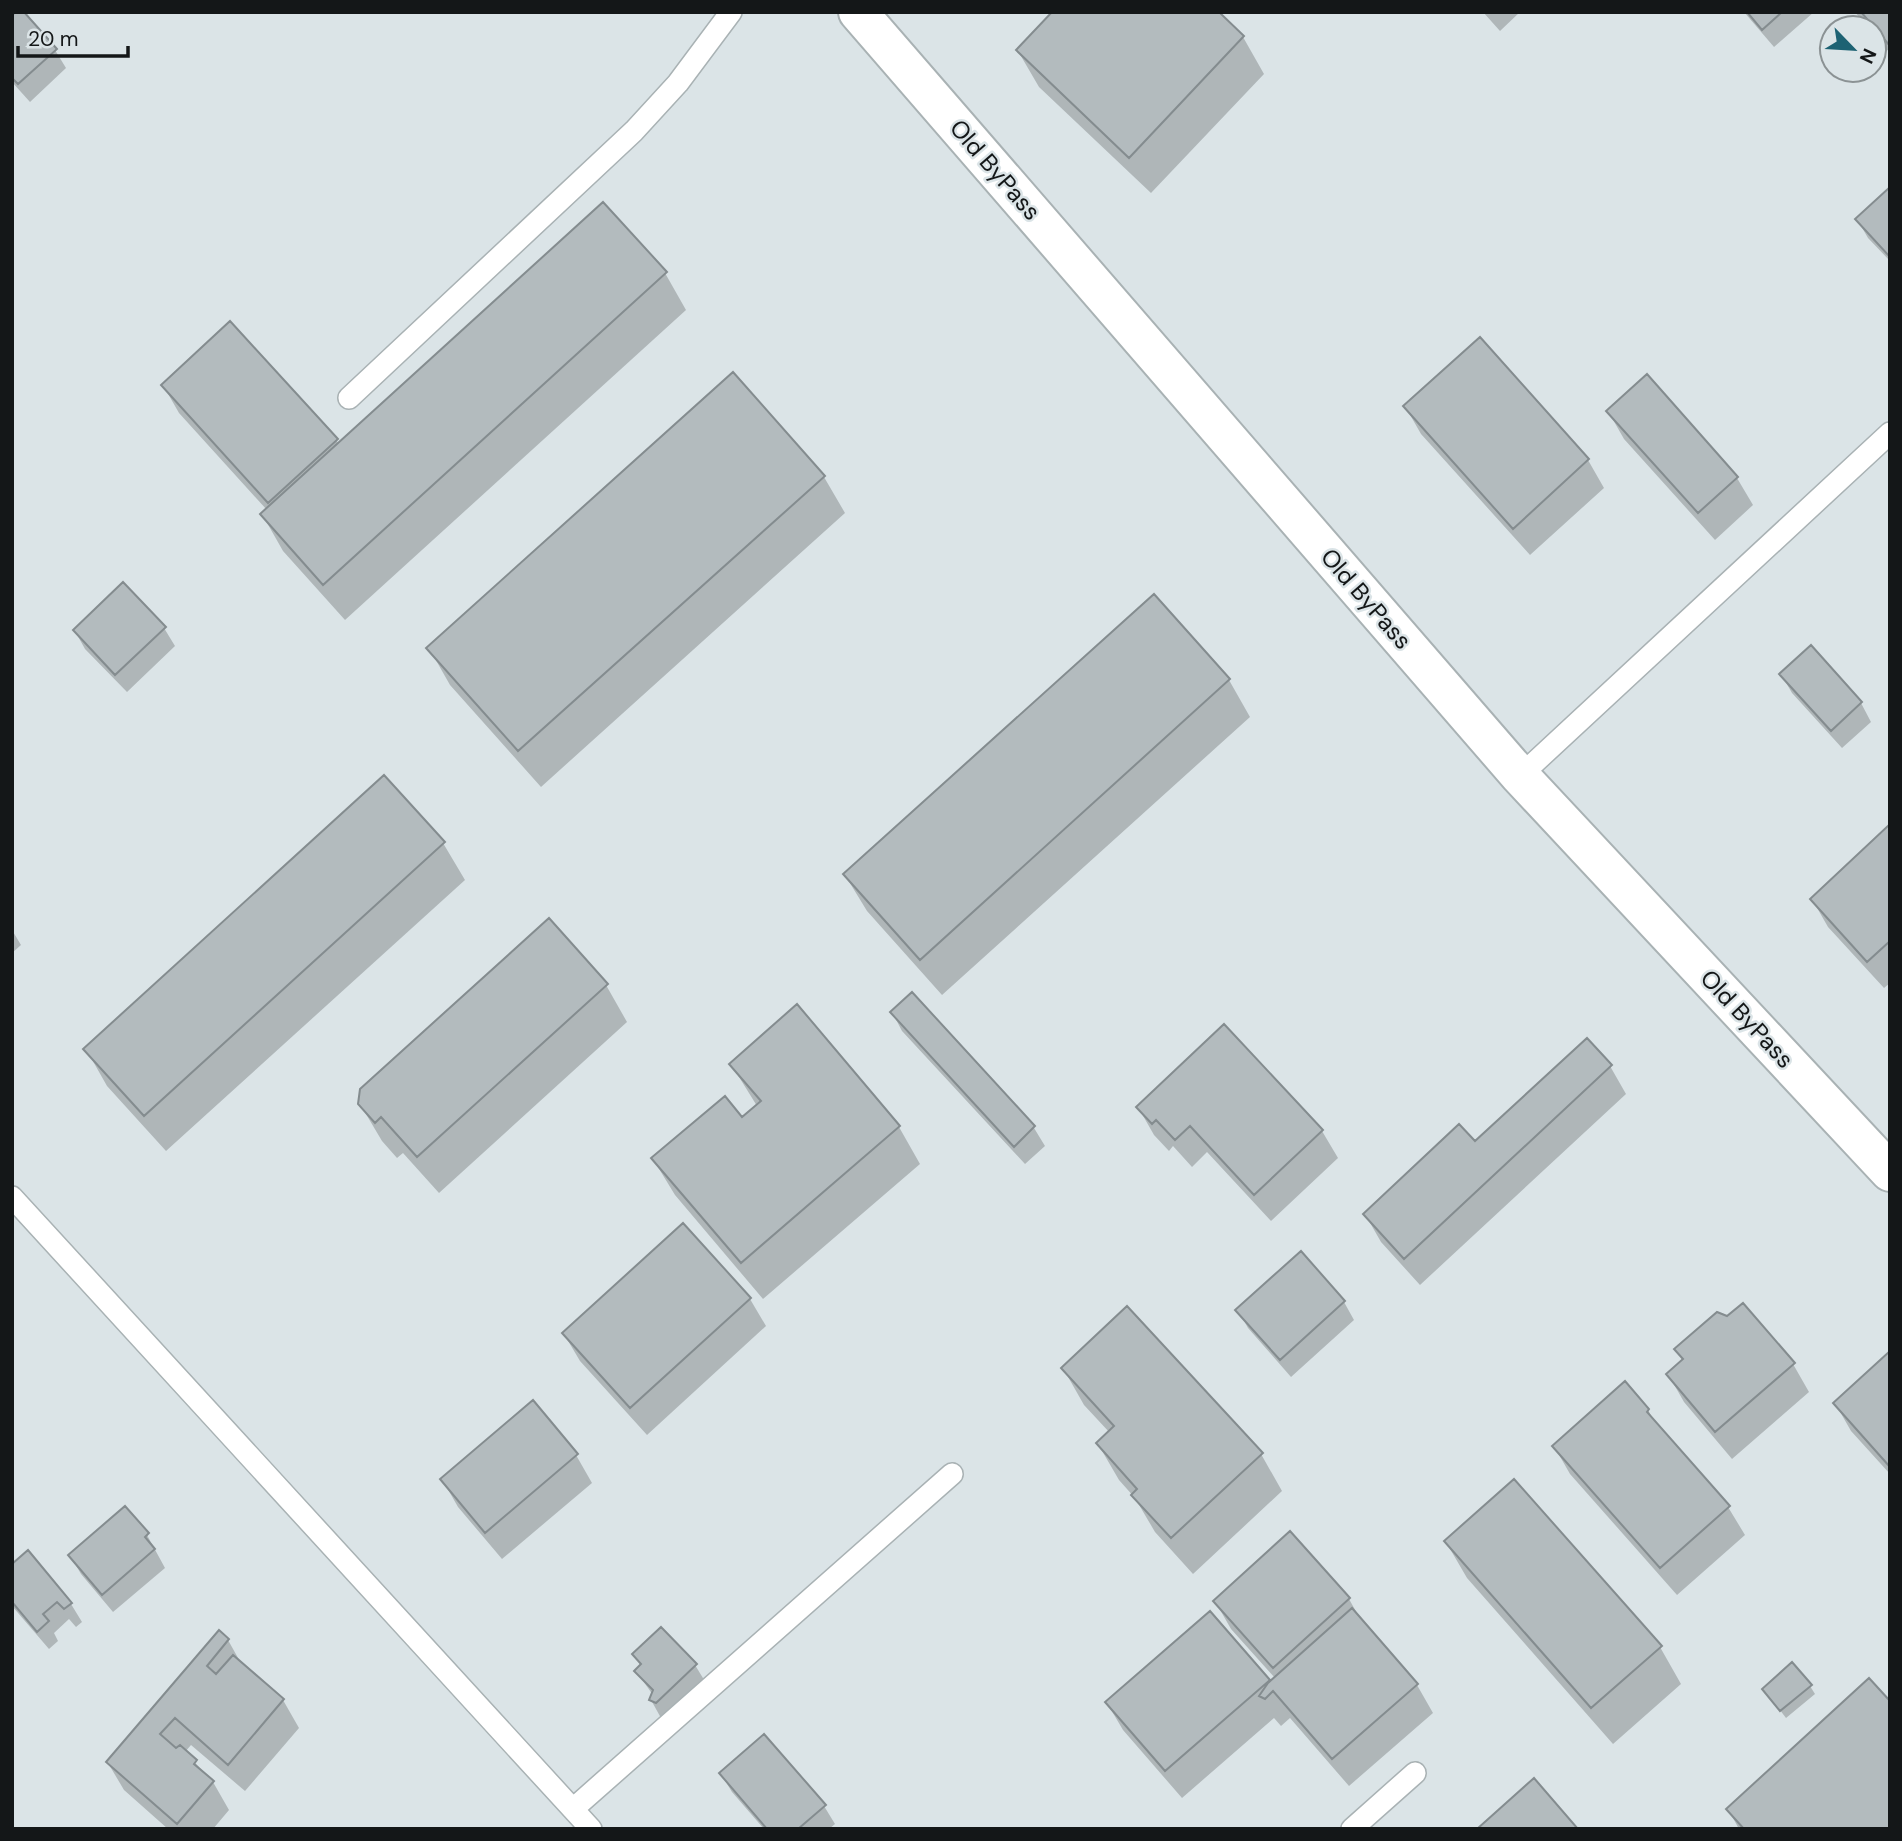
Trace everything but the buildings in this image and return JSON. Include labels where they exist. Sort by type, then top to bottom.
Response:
[{"type":"main road","name":"Old ByPass","points":[[858,12],[1520,776],[1890,1172]]},
{"type":"lane","points":[[349,398],[634,131],[678,83],[731,12]]},
{"type":"lane","points":[[1520,776],[1890,433]]},
{"type":"lane","points":[[12,1198],[591,1829]]},
{"type":"lane","points":[[573,1809],[952,1474]]},
{"type":"lane","points":[[1352,1829],[1415,1773]]}]
